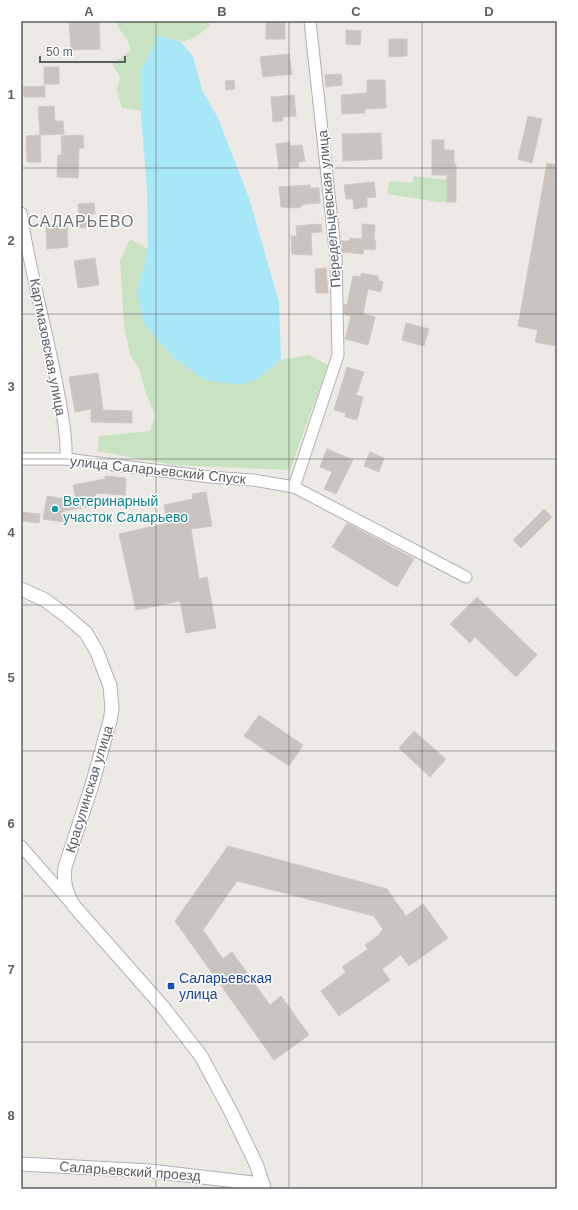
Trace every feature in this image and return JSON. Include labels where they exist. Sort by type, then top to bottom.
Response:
[{"type":"street","name":"Передельцевская улица","points":[[294,487],[338,356],[336,258],[310,21]]},
{"type":"street","name":"Картмазовская улица","points":[[21,213],[25,243],[35,279],[56,377],[67,440],[66,459]]},
{"type":"street","name":"улица Саларьевский Спуск","points":[[21,459],[66,459],[195,476],[253,480],[294,487],[466,577]]},
{"type":"street","name":"Красулинская улица","points":[[21,589],[44,600],[66,615],[86,633],[97,652],[110,686],[112,709],[110,721],[92,785],[64,867],[67,894],[74,906]]},
{"type":"street","points":[[21,846],[163,1007],[201,1056],[231,1112],[257,1166],[264,1187]]},
{"type":"street","name":"Саларьевский проезд","points":[[21,1164],[150,1171],[264,1187]]},
{"type":"green space","points":[[119,21],[208,21],[210,25],[197,36],[186,41],[158,36],[142,69],[141,111],[122,108],[117,90],[120,77],[112,64],[131,50],[127,39],[117,26]]},
{"type":"green space","points":[[414,176],[447,180],[447,202],[387,194],[389,181],[412,183]]},
{"type":"green space","points":[[130,239],[148,249],[137,293],[258,378],[281,360],[309,355],[328,365],[290,470],[173,465],[97,451],[99,436],[150,431],[155,415],[145,391],[139,369],[130,354],[124,326],[120,260]]},
{"type":"water","points":[[158,35],[181,42],[193,56],[202,90],[218,118],[249,198],[279,302],[281,360],[258,378],[241,385],[205,380],[175,359],[144,324],[137,293],[148,249],[147,190],[141,116],[142,69]]},
{"type":"building","points":[[69,21],[99,21],[100,49],[71,50]]},
{"type":"building","points":[[266,21],[285,21],[285,39],[266,39]]},
{"type":"building","points":[[346,30],[361,31],[360,45],[346,44]]},
{"type":"building","points":[[389,39],[407,39],[407,56],[389,57]]},
{"type":"building","points":[[289,54],[292,74],[263,77],[260,57]]},
{"type":"building","points":[[44,67],[59,67],[59,84],[44,84]]},
{"type":"building","points":[[341,74],[342,85],[326,87],[325,75]]},
{"type":"building","points":[[234,80],[235,89],[226,90],[225,81]]},
{"type":"building","points":[[367,80],[385,80],[386,108],[365,109],[365,113],[342,114],[341,95],[367,93]]},
{"type":"building","points":[[45,86],[45,97],[24,97],[23,87]]},
{"type":"building","points":[[294,95],[296,116],[283,117],[283,121],[273,122],[271,97]]},
{"type":"building","points":[[54,106],[55,121],[63,121],[64,134],[40,135],[38,107]]},
{"type":"building","points":[[528,116],[542,119],[532,163],[518,159]]},
{"type":"building","points":[[381,133],[382,159],[343,161],[342,134]]},
{"type":"building","points":[[40,135],[41,162],[27,162],[26,136]]},
{"type":"building","points":[[83,135],[84,148],[79,148],[78,178],[57,177],[58,155],[62,155],[61,136]]},
{"type":"building","points":[[432,140],[444,140],[444,150],[454,150],[454,164],[456,164],[456,202],[447,202],[447,175],[432,175]]},
{"type":"building","points":[[290,142],[290,146],[302,145],[305,161],[298,162],[299,167],[279,169],[276,144]]},
{"type":"building","points":[[547,163],[557,165],[557,346],[535,342],[538,330],[518,326]]},
{"type":"building","points":[[374,182],[376,197],[367,198],[367,207],[354,209],[353,199],[346,199],[344,185]]},
{"type":"building","points":[[310,185],[310,188],[319,188],[320,203],[305,204],[298,208],[281,207],[279,187]]},
{"type":"building","points":[[94,203],[95,214],[91,214],[92,227],[80,228],[78,204]]},
{"type":"building","points":[[321,224],[322,232],[311,233],[312,255],[292,254],[291,236],[297,236],[296,226]]},
{"type":"building","points":[[362,224],[375,225],[375,250],[364,249],[363,254],[342,252],[341,241],[349,241],[350,238],[362,239]]},
{"type":"building","points":[[67,225],[68,247],[47,249],[46,227]]},
{"type":"building","points":[[95,258],[99,285],[78,288],[74,261]]},
{"type":"building","points":[[326,268],[328,293],[316,293],[315,269]]},
{"type":"building","points":[[361,273],[378,276],[378,280],[383,282],[381,292],[368,289],[363,314],[375,317],[368,345],[345,339],[351,316],[344,314],[344,304],[347,305],[353,276],[361,277]]},
{"type":"building","points":[[406,323],[429,329],[424,346],[402,340]]},
{"type":"building","points":[[347,367],[364,372],[356,395],[363,397],[357,420],[345,417],[346,413],[334,410]]},
{"type":"building","points":[[98,373],[103,410],[132,411],[132,423],[91,422],[91,409],[75,412],[69,377]]},
{"type":"building","points":[[327,449],[353,460],[336,494],[324,489],[332,472],[320,467]]},
{"type":"building","points":[[370,452],[384,458],[379,472],[364,466]]},
{"type":"building","points":[[105,476],[126,478],[125,495],[95,493],[98,505],[64,511],[63,522],[43,519],[47,496],[76,500],[73,485],[105,479]]},
{"type":"building","points":[[206,492],[212,526],[191,529],[199,579],[207,577],[216,628],[186,633],[180,601],[136,610],[119,534],[167,523],[164,505],[193,499],[192,494]]},
{"type":"building","points":[[544,509],[552,517],[521,548],[513,540]]},
{"type":"building","points":[[21,512],[40,514],[39,523],[21,521]]},
{"type":"building","points":[[347,523],[414,559],[397,587],[332,547]]},
{"type":"building","points":[[477,597],[537,655],[516,677],[475,637],[470,643],[450,624]]},
{"type":"building","points":[[259,715],[303,745],[289,766],[244,736]]},
{"type":"building","points":[[414,731],[446,759],[430,777],[399,748]]},
{"type":"building","points":[[228,846],[387,889],[406,916],[423,904],[448,938],[409,966],[401,955],[382,969],[390,980],[339,1016],[321,991],[346,972],[342,967],[368,949],[365,945],[379,935],[383,929],[374,916],[237,881],[203,930],[223,959],[232,952],[270,1005],[281,996],[309,1035],[274,1060],[175,921]]},
{"type":"place","name":"Ветеринарный участок Саларьево","points":[[55,509]]},
{"type":"place","name":"Саларьевская улица","points":[[171,986]]},
{"type":"district","name":"САЛАРЬЕВО","points":[[81,221]]}]
